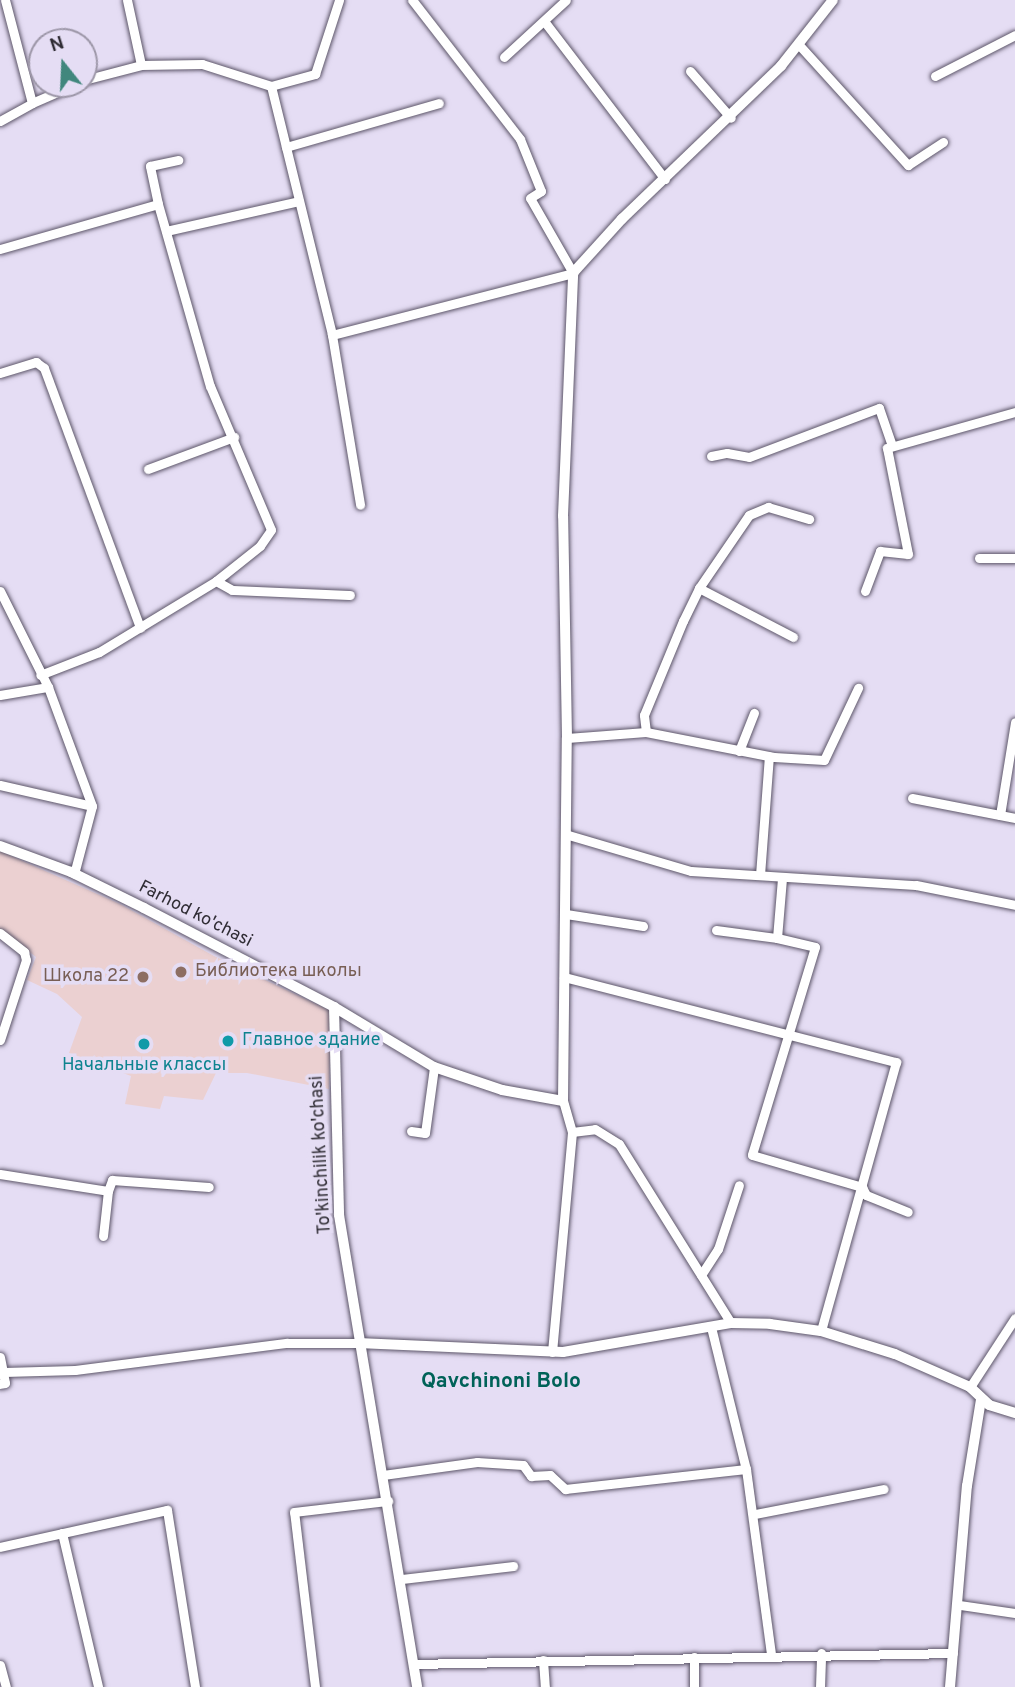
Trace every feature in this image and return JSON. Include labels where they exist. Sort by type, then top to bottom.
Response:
[{"type":"street","points":[[5,0],[33,103]]},
{"type":"street","points":[[127,0],[141,65]]},
{"type":"street","points":[[98,76],[141,65],[202,64],[271,86],[315,74],[339,0]]},
{"type":"street","points":[[412,0],[520,139],[541,191],[530,198],[573,273],[563,516],[567,738],[563,1101],[572,1132],[552,1352]]},
{"type":"street","points":[[504,57],[566,0]]},
{"type":"street","points":[[331,335],[573,273],[665,179],[732,118],[800,46],[833,0]]},
{"type":"street","points":[[544,21],[665,179]]},
{"type":"street","points":[[935,76],[1015,35]]},
{"type":"street","points":[[800,46],[908,165],[943,142]]},
{"type":"street","points":[[690,71],[732,118]]},
{"type":"street","points":[[271,86],[331,335],[360,505]]},
{"type":"street","points":[[0,121],[44,98]]},
{"type":"street","points":[[286,147],[439,103]]},
{"type":"street","points":[[40,675],[99,652],[216,581],[260,546],[271,530],[234,437],[210,386],[158,204],[149,166],[178,160]]},
{"type":"street","points":[[166,231],[299,201]]},
{"type":"street","points":[[0,249],[158,204]]},
{"type":"street","points":[[0,373],[36,362],[44,368],[140,628]]},
{"type":"street","points":[[710,456],[727,453],[749,457],[879,408],[891,443]]},
{"type":"street","points":[[865,591],[880,551],[908,554],[885,454],[891,443],[1015,412]]},
{"type":"street","points":[[148,469],[234,437]]},
{"type":"street","points":[[646,732],[644,715],[699,588],[749,515],[768,507],[809,519]]},
{"type":"street","points":[[979,558],[1015,558]]},
{"type":"street","points":[[216,581],[232,590],[350,594]]},
{"type":"street","points":[[699,588],[793,637]]},
{"type":"street","points":[[0,591],[48,687],[92,806],[74,874]]},
{"type":"street","points":[[0,695],[48,687]]},
{"type":"street","points":[[567,738],[646,732],[769,757],[824,760],[858,688]]},
{"type":"street","points":[[739,751],[754,713]]},
{"type":"street","points":[[1000,815],[1015,722]]},
{"type":"street","points":[[760,875],[769,757]]},
{"type":"street","points":[[0,785],[92,806]]},
{"type":"street","points":[[912,798],[1015,818]]},
{"type":"street","points":[[565,834],[691,871],[782,879],[916,885],[1015,905]]},
{"type":"street","name":"Farhod ko'chasi","points":[[0,846],[74,874],[334,1007],[434,1067],[502,1090],[563,1101]]},
{"type":"street","points":[[777,938],[782,879]]},
{"type":"street","points":[[566,914],[643,926]]},
{"type":"street","points":[[716,930],[777,938],[815,947],[752,1155],[862,1187],[866,1195],[908,1212]]},
{"type":"street","points":[[0,933],[24,952],[26,960],[0,1040]]},
{"type":"street","points":[[564,977],[896,1062],[821,1331]]},
{"type":"street","name":"To'kinchilik ko'chasi","points":[[334,1007],[339,1214],[358,1343],[402,1579],[417,1687]]},
{"type":"street","points":[[411,1131],[425,1133],[434,1067]]},
{"type":"street","points":[[572,1132],[595,1129],[619,1144],[731,1324]]},
{"type":"street","points":[[0,1174],[108,1191]]},
{"type":"street","points":[[103,1236],[108,1191],[112,1180],[209,1187]]},
{"type":"street","points":[[701,1275],[718,1249],[739,1185]]},
{"type":"street","points":[[970,1387],[1015,1318]]},
{"type":"street","points":[[4,1372],[75,1370],[287,1343],[358,1343],[552,1352],[731,1324],[821,1331],[895,1354],[970,1387],[982,1401],[1015,1413]]},
{"type":"street","points":[[711,1327],[755,1514],[771,1654]]},
{"type":"street","points":[[0,1357],[5,1383],[0,1384]]},
{"type":"street","points":[[950,1687],[960,1605],[967,1486],[982,1401]]},
{"type":"street","points":[[383,1475],[477,1462],[523,1465],[531,1476],[550,1475],[565,1489],[746,1469]]},
{"type":"street","points":[[755,1514],[884,1489]]},
{"type":"street","points":[[315,1687],[294,1512],[388,1500]]},
{"type":"street","points":[[0,1558],[0,1548],[167,1510],[195,1687]]},
{"type":"street","points":[[62,1533],[98,1687]]},
{"type":"street","points":[[402,1579],[513,1566]]},
{"type":"street","points":[[960,1605],[1015,1613]]},
{"type":"street","points":[[820,1687],[821,1653]]},
{"type":"street","points":[[414,1664],[771,1654],[953,1653]]},
{"type":"street","points":[[694,1657],[694,1687]]},
{"type":"street","points":[[543,1660],[545,1687]]},
{"type":"street","points":[[0,1665],[6,1687]]},
{"type":"shaded area","name":"Школа 22","points":[[0,851],[120,904],[214,956],[331,1011],[329,1089],[247,1073],[216,1073],[203,1100],[164,1096],[160,1109],[125,1104],[131,1076],[69,1053],[82,1017],[57,994],[27,980],[36,957],[0,929]]},
{"type":"place","name":"Библиотека школы","points":[[181,972]]},
{"type":"place","name":"Школа 22","points":[[143,977]]},
{"type":"place","name":"Главное здание","points":[[228,1041]]},
{"type":"place","name":"Начальные классы","points":[[144,1044]]},
{"type":"district","name":"Qavchinoni Bolo","points":[[501,1382]]}]
